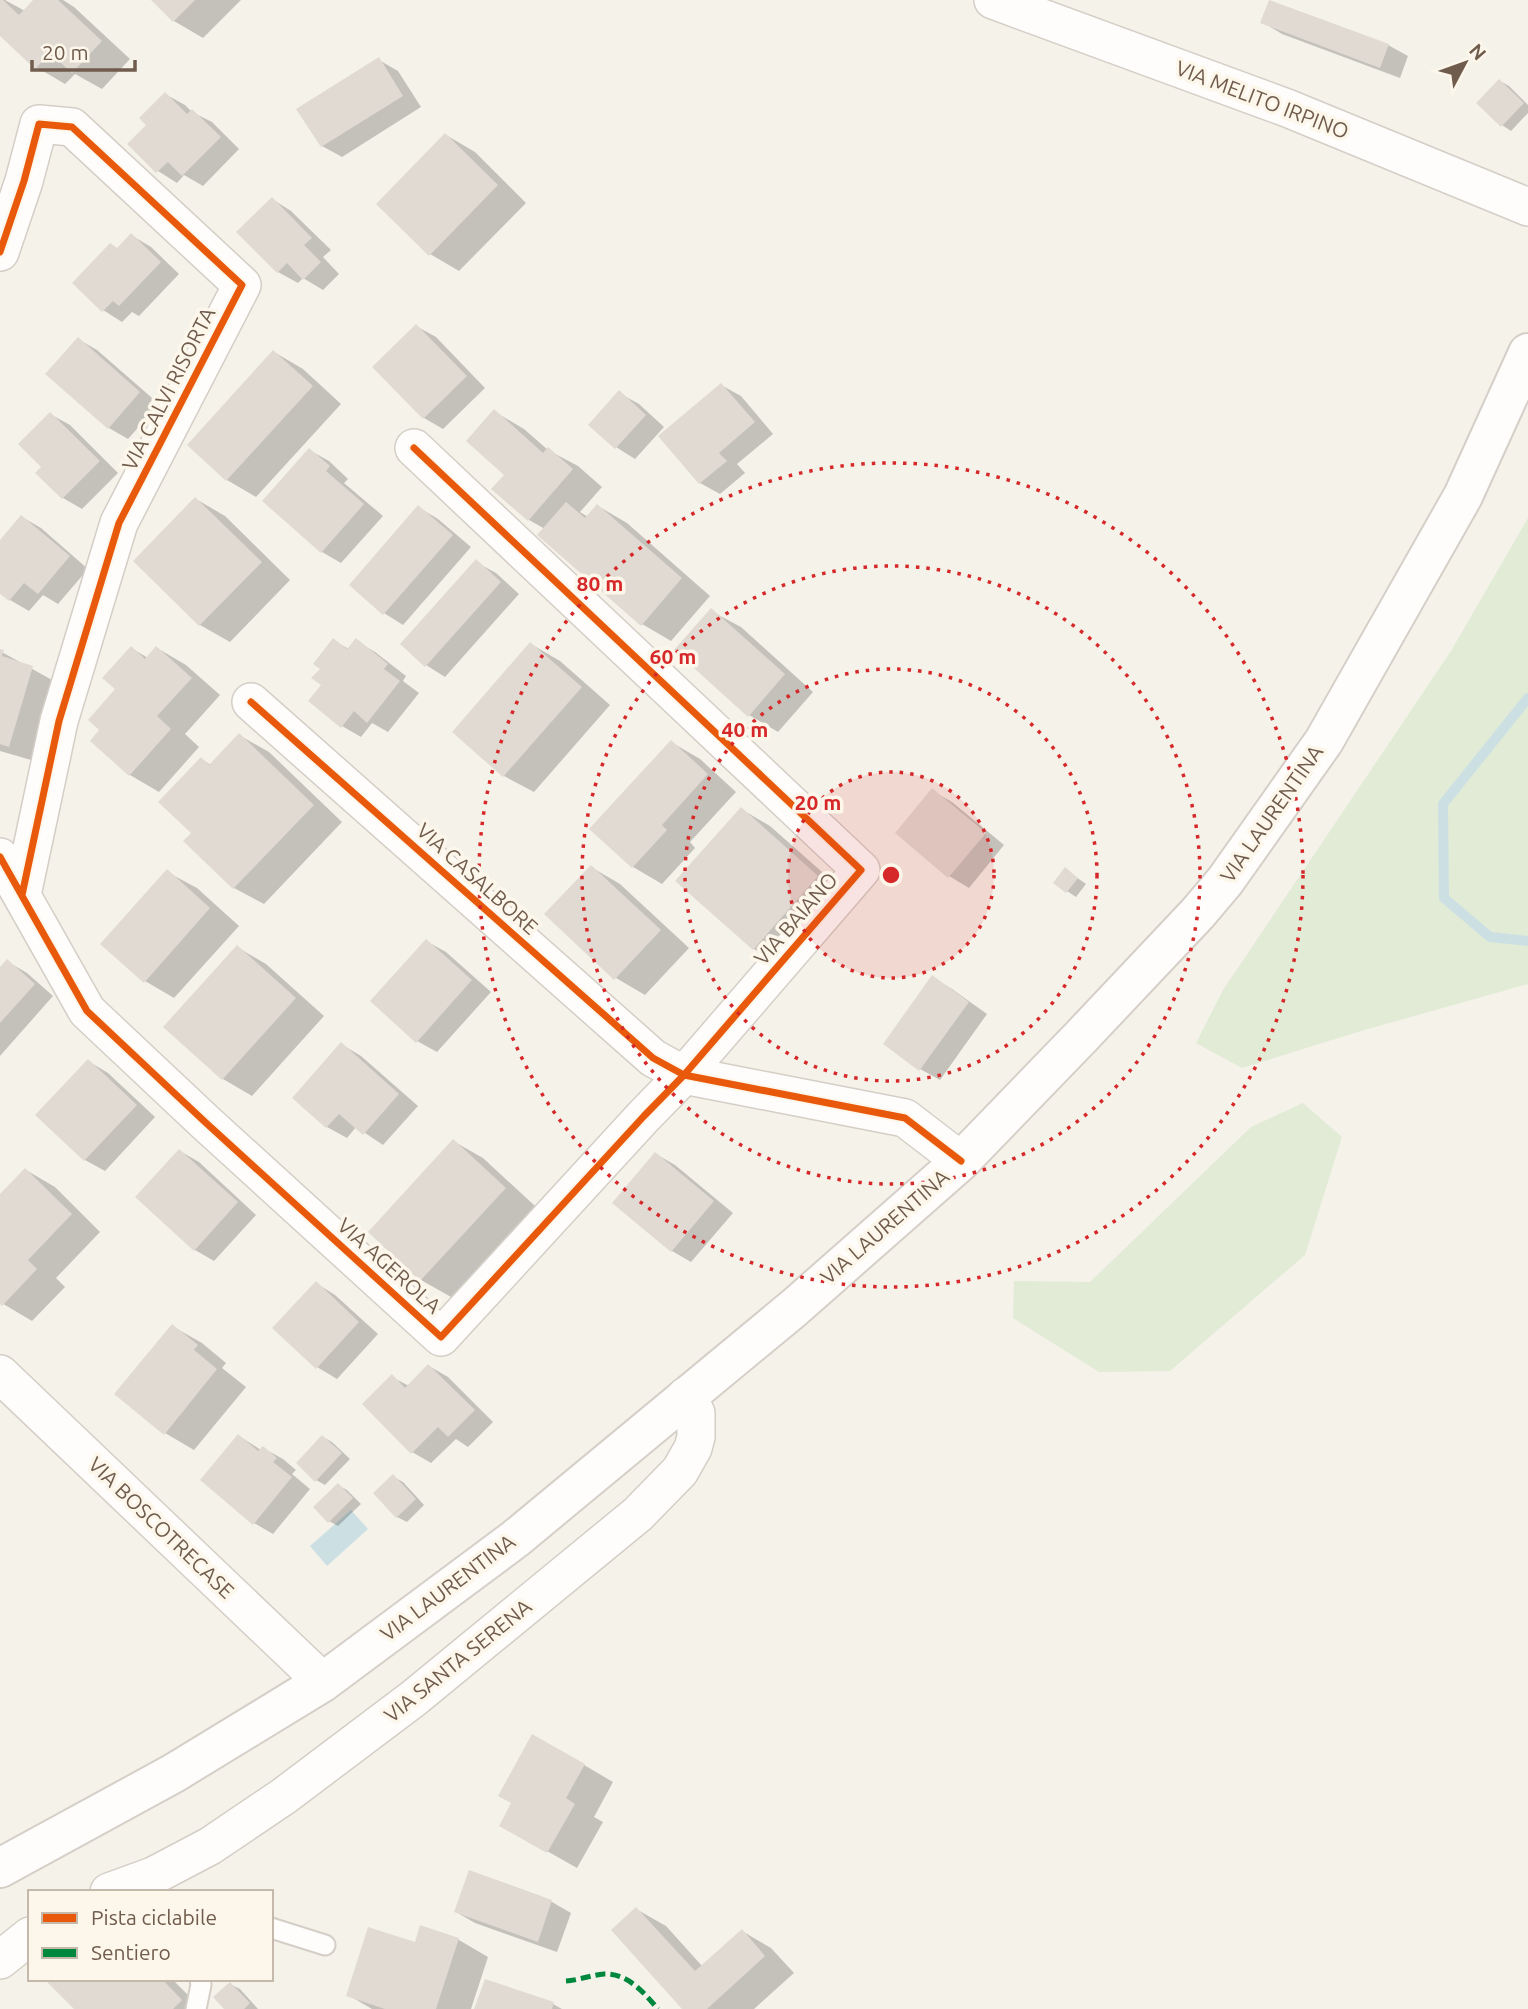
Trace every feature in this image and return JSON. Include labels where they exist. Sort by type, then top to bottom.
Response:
[{"type":"main road","name":"VIA LAURENTINA","points":[[0,1868],[174,1773],[323,1682],[515,1539],[794,1308],[961,1161],[1198,913],[1225,881],[1324,741],[1463,496],[1528,353]]},
{"type":"street","name":"VIA MELITO IRPINO","points":[[993,0],[1287,108],[1528,207]]},
{"type":"street","name":"VIA CALVI RISORTA","points":[[0,253],[24,181],[39,124],[72,127],[242,285],[119,523],[59,721],[22,895]]},
{"type":"street","name":"VIA BAIANO","points":[[414,448],[862,870],[684,1075]]},
{"type":"street","name":"VIA CASALBORE","points":[[251,702],[653,1058],[684,1075]]},
{"type":"street","name":"VIA AGEROLA","points":[[0,857],[87,1012],[441,1337],[684,1075]]},
{"type":"street","points":[[684,1075],[905,1118],[961,1161]]},
{"type":"street","name":"VIA BOSCOTRECASE","points":[[0,1374],[323,1682]]},
{"type":"street","name":"VIA SANTA SERENA","points":[[121,1890],[157,1884],[284,1796],[414,1698],[638,1514],[680,1471],[693,1448],[696,1413],[686,1396]]},
{"type":"street","points":[[0,1960],[28,1938]]},
{"type":"lane","points":[[273,1929],[326,1945]]},
{"type":"lane","points":[[196,2009],[200,2000],[200,1981]]},
{"type":"green space","points":[[1528,518],[1528,984],[1242,1068],[1196,1043],[1223,990],[1451,651]]},
{"type":"green space","points":[[1303,1103],[1342,1137],[1305,1255],[1170,1371],[1099,1372],[1013,1318],[1014,1281],[1090,1282],[1251,1127]]},
{"type":"shaded area","points":[[351,1510],[368,1529],[327,1566],[310,1546]]},
{"type":"building","points":[[0,0],[19,15],[33,0],[58,0],[102,41],[72,73],[50,53],[35,69],[0,36]]},
{"type":"building","points":[[151,0],[195,0],[173,22]]},
{"type":"building","points":[[1269,0],[1389,44],[1380,68],[1260,23]]},
{"type":"building","points":[[379,57],[403,96],[321,147],[296,109]]},
{"type":"building","points":[[1499,79],[1524,103],[1501,127],[1476,103]]},
{"type":"building","points":[[165,92],[187,114],[192,109],[221,137],[182,176],[168,162],[156,173],[127,144],[146,125],[139,118]]},
{"type":"building","points":[[445,133],[498,185],[429,256],[376,204]]},
{"type":"building","points":[[272,197],[312,238],[304,245],[321,262],[303,280],[287,263],[277,273],[236,232]]},
{"type":"building","points":[[131,233],[161,262],[119,306],[113,301],[102,312],[72,283],[110,243],[117,248]]},
{"type":"building","points":[[416,324],[467,376],[423,419],[372,367]]},
{"type":"building","points":[[78,337],[140,392],[108,429],[45,374]]},
{"type":"building","points":[[273,350],[313,386],[226,481],[187,445]]},
{"type":"building","points":[[721,383],[755,422],[719,453],[727,461],[699,484],[658,436]]},
{"type":"building","points":[[619,390],[646,415],[615,449],[588,425]]},
{"type":"building","points":[[494,409],[543,453],[548,447],[573,469],[528,521],[491,489],[504,475],[466,441]]},
{"type":"building","points":[[50,412],[100,461],[62,499],[35,473],[41,467],[18,444]]},
{"type":"building","points":[[309,448],[330,466],[326,471],[364,504],[321,553],[262,501]]},
{"type":"building","points":[[195,497],[262,562],[199,626],[133,561]]},
{"type":"building","points":[[566,502],[585,518],[597,504],[682,578],[641,626],[537,535]]},
{"type":"building","points":[[418,505],[453,535],[383,615],[349,585]]},
{"type":"building","points":[[21,515],[70,556],[38,594],[24,583],[9,601],[0,594],[0,540]]},
{"type":"building","points":[[476,559],[501,582],[425,667],[400,644]]},
{"type":"building","points":[[711,608],[785,674],[748,717],[674,650]]},
{"type":"building","points":[[333,638],[347,649],[356,638],[388,664],[384,669],[400,681],[367,723],[354,711],[341,728],[308,701],[321,685],[311,678],[320,669],[313,664]]},
{"type":"building","points":[[530,642],[582,687],[503,777],[452,732]]},
{"type":"building","points":[[131,646],[145,659],[156,646],[192,678],[157,716],[171,729],[129,776],[90,741],[99,730],[88,720],[115,689],[102,678]]},
{"type":"building","points":[[0,649],[4,650],[2,656],[33,666],[9,747],[0,744]]},
{"type":"building","points":[[239,733],[314,805],[233,889],[183,841],[191,833],[158,802],[201,757],[209,765]]},
{"type":"building","points":[[671,740],[708,774],[662,825],[667,830],[632,868],[589,829]]},
{"type":"building","points":[[932,788],[986,833],[948,878],[895,833]]},
{"type":"building","points":[[741,807],[818,876],[753,950],[675,881]]},
{"type":"building","points":[[591,865],[661,930],[614,980],[544,914]]},
{"type":"building","points":[[1065,867],[1078,878],[1066,893],[1053,883]]},
{"type":"building","points":[[167,869],[210,908],[144,983],[100,944]]},
{"type":"building","points":[[426,939],[472,980],[416,1043],[370,1001]]},
{"type":"building","points":[[237,945],[296,998],[222,1080],[163,1027]]},
{"type":"building","points":[[7,959],[35,984],[0,1023],[0,967]]},
{"type":"building","points":[[932,975],[969,1002],[919,1071],[883,1044]]},
{"type":"building","points":[[341,1042],[399,1094],[363,1135],[339,1114],[326,1128],[292,1098]]},
{"type":"building","points":[[88,1059],[137,1105],[84,1161],[35,1115]]},
{"type":"building","points":[[453,1139],[506,1188],[420,1281],[368,1232]]},
{"type":"building","points":[[179,1149],[238,1202],[194,1251],[135,1197]]},
{"type":"building","points":[[655,1152],[714,1201],[671,1252],[612,1203]]},
{"type":"building","points":[[25,1168],[72,1214],[28,1260],[37,1269],[2,1306],[0,1194]]},
{"type":"building","points":[[316,1281],[359,1322],[316,1369],[272,1328]]},
{"type":"building","points":[[172,1324],[198,1345],[194,1350],[217,1369],[164,1435],[114,1394]]},
{"type":"building","points":[[428,1364],[475,1410],[448,1437],[438,1427],[411,1454],[362,1404],[392,1374],[405,1388]]},
{"type":"building","points":[[238,1434],[258,1451],[263,1446],[277,1458],[273,1462],[292,1477],[253,1525],[200,1480]]},
{"type":"building","points":[[322,1435],[342,1453],[315,1482],[296,1463]]},
{"type":"building","points":[[393,1474],[416,1499],[396,1518],[373,1493]]},
{"type":"building","points":[[338,1483],[353,1498],[328,1523],[313,1507]]},
{"type":"building","points":[[532,1734],[585,1764],[566,1798],[575,1804],[547,1853],[499,1826],[511,1803],[498,1796]]},
{"type":"building","points":[[469,1870],[552,1900],[538,1942],[454,1912]]},
{"type":"building","points":[[636,1907],[695,1971],[742,1929],[765,1956],[707,2009],[682,2009],[611,1930]]},
{"type":"building","points":[[420,1925],[459,1938],[436,2009],[385,2009],[346,1996],[368,1927],[415,1942]]},
{"type":"building","points":[[485,1979],[554,2002],[552,2009],[474,2009]]},
{"type":"building","points":[[46,1981],[164,1981],[182,2000],[173,2009],[74,2009]]},
{"type":"building","points":[[230,1982],[250,2003],[244,2009],[224,2009],[213,1997]]},
{"type":"waterway","points":[[1528,698],[1443,804],[1444,898],[1490,937],[1528,941]]},
{"type":"marked path","points":[[566,1981],[604,1974],[621,1977],[635,1985],[658,2009]]},
{"type":"cycle path","points":[[0,252],[24,181],[39,124],[72,127],[242,285],[119,523],[59,721],[22,895]]},
{"type":"cycle path","points":[[251,702],[653,1058],[684,1075],[861,870],[414,448]]},
{"type":"cycle path","points":[[0,857],[87,1011],[441,1337],[684,1075],[905,1118],[961,1161]]}]
